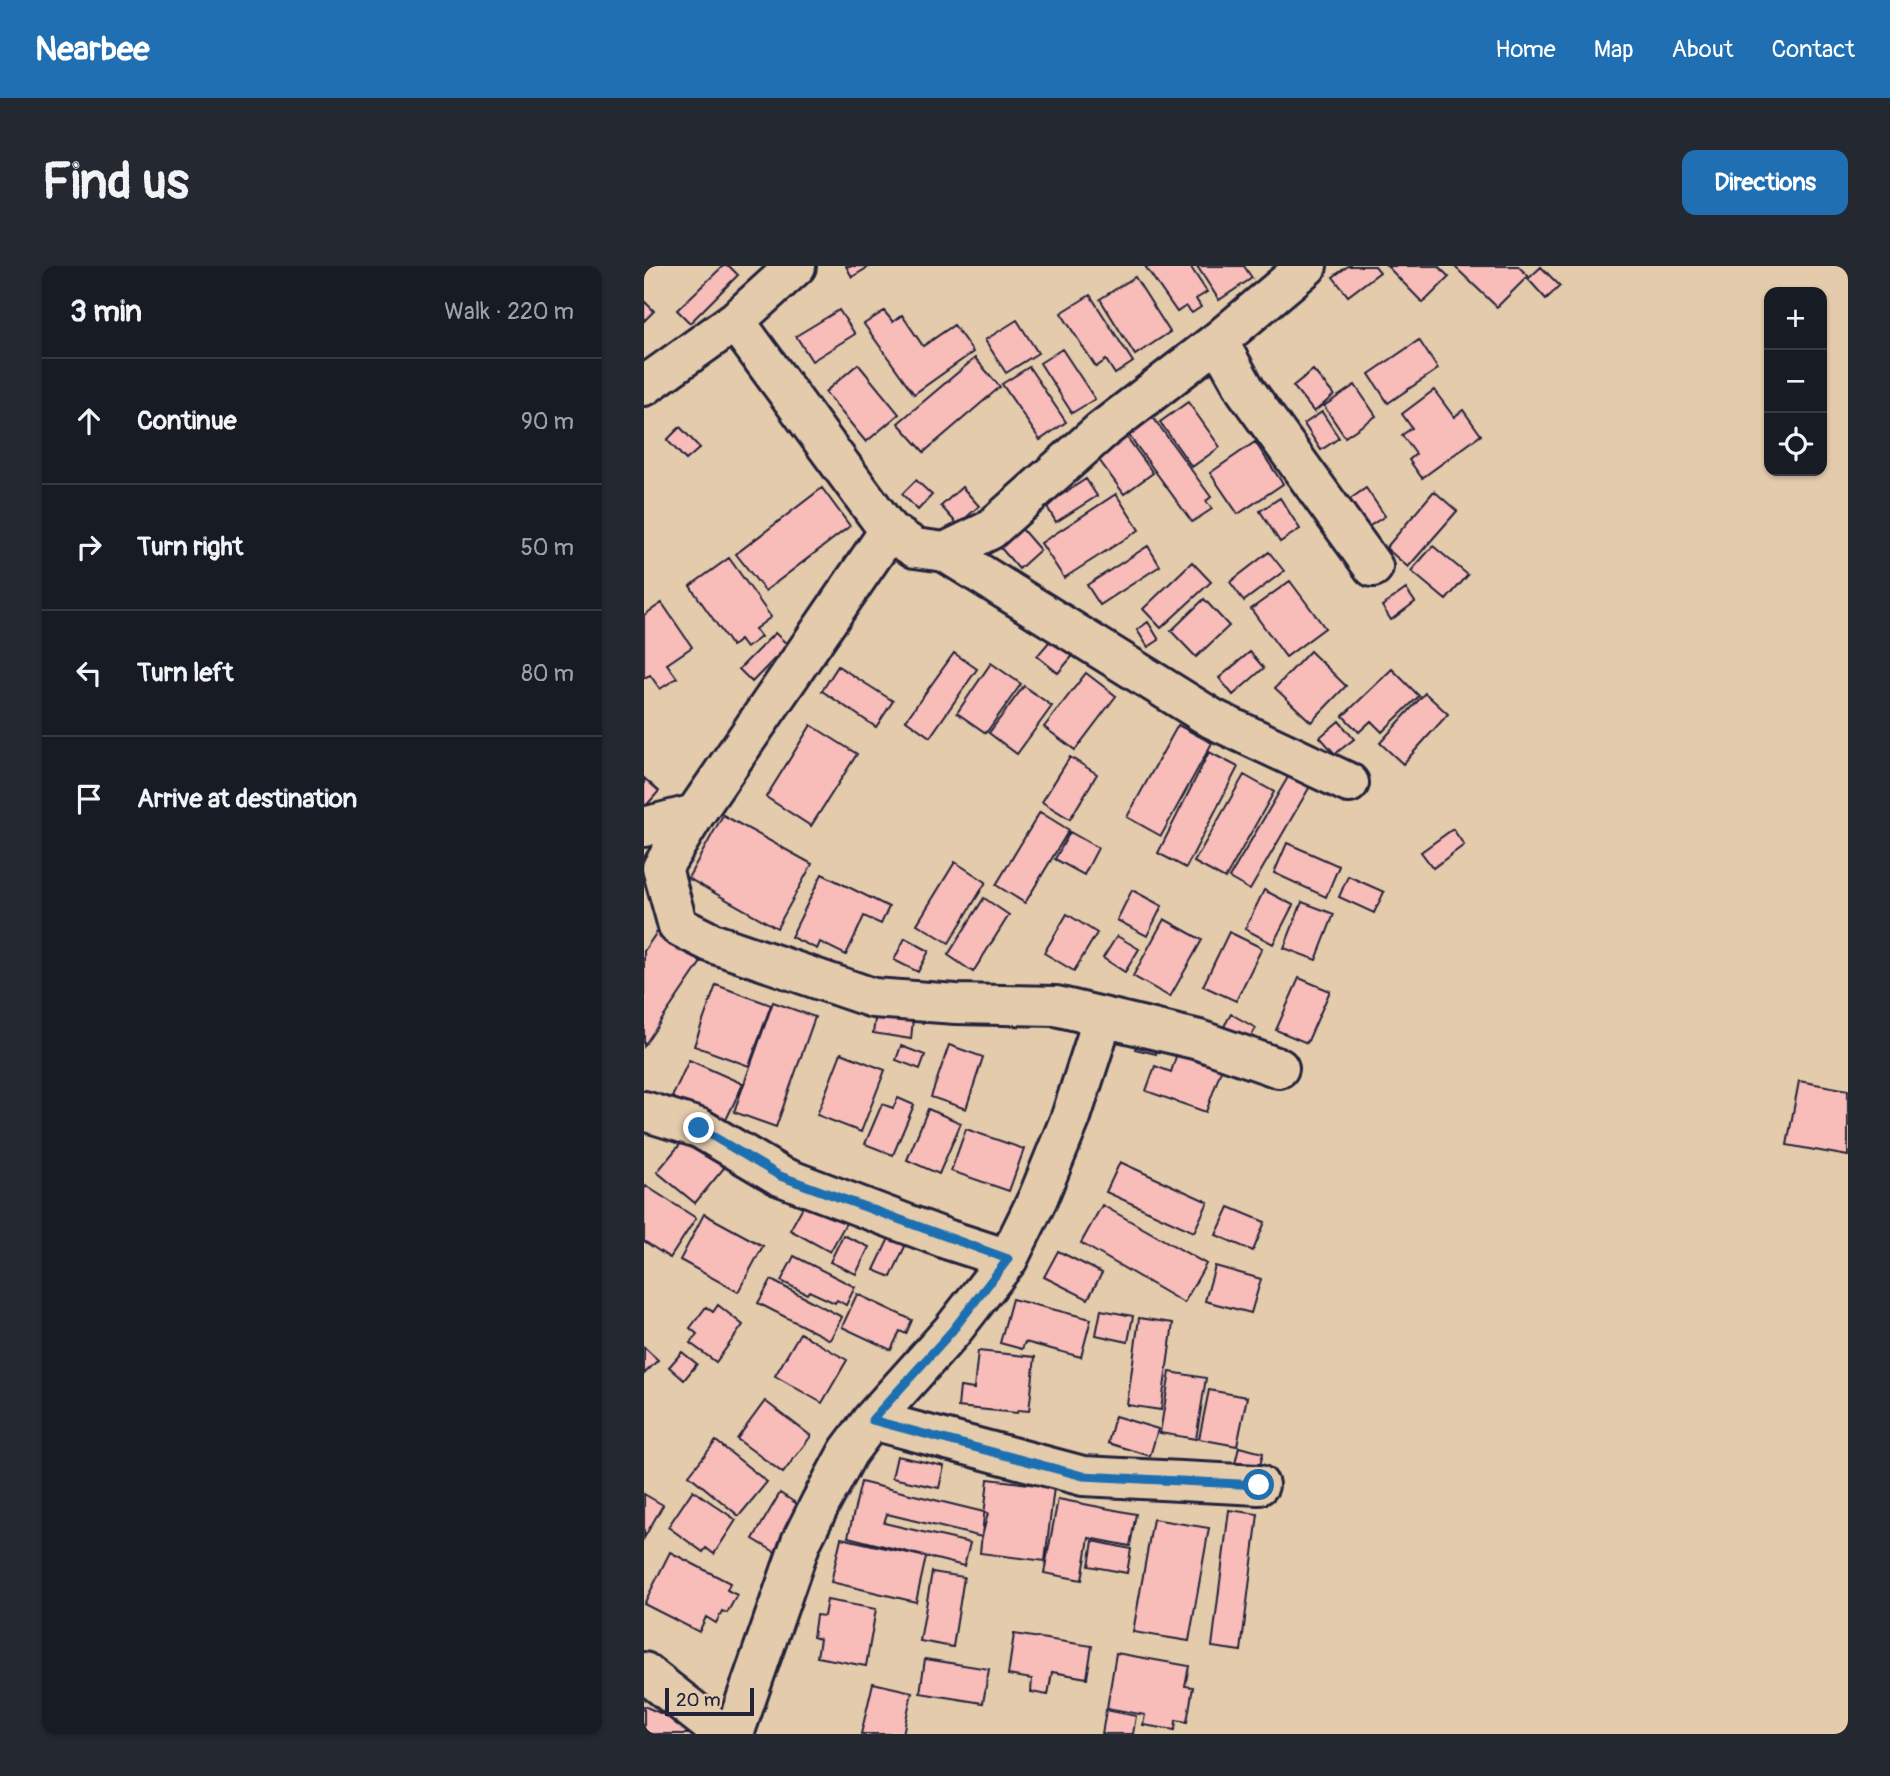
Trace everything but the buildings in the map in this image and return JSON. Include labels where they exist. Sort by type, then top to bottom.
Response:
[{"type":"street","points":[[644,386],[735,321],[796,266]]},
{"type":"street","points":[[945,552],[990,530],[1101,431],[1218,341],[1307,266]]},
{"type":"street","points":[[735,321],[889,531],[915,548],[945,552],[1213,719],[1349,783]]},
{"type":"street","points":[[1218,341],[1246,391],[1373,567]]},
{"type":"street","points":[[889,531],[695,814],[653,858],[678,926],[712,943],[873,998],[956,1004],[1056,1006],[1199,1040],[1279,1069]]},
{"type":"street","points":[[644,828],[695,814]]},
{"type":"street","points":[[734,1734],[801,1542],[848,1452],[872,1420],[952,1331],[1008,1259],[1038,1198],[1071,1117],[1103,1018]]},
{"type":"street","points":[[644,1111],[699,1128],[780,1176],[1008,1259]]},
{"type":"street","points":[[872,1420],[1083,1476],[1259,1485]]},
{"type":"street","points":[[644,1672],[723,1734]]},
{"type":"route","points":[[699,1128],[780,1176],[949,1240],[1008,1259],[952,1331],[872,1420],[1083,1476],[1259,1485]]}]
